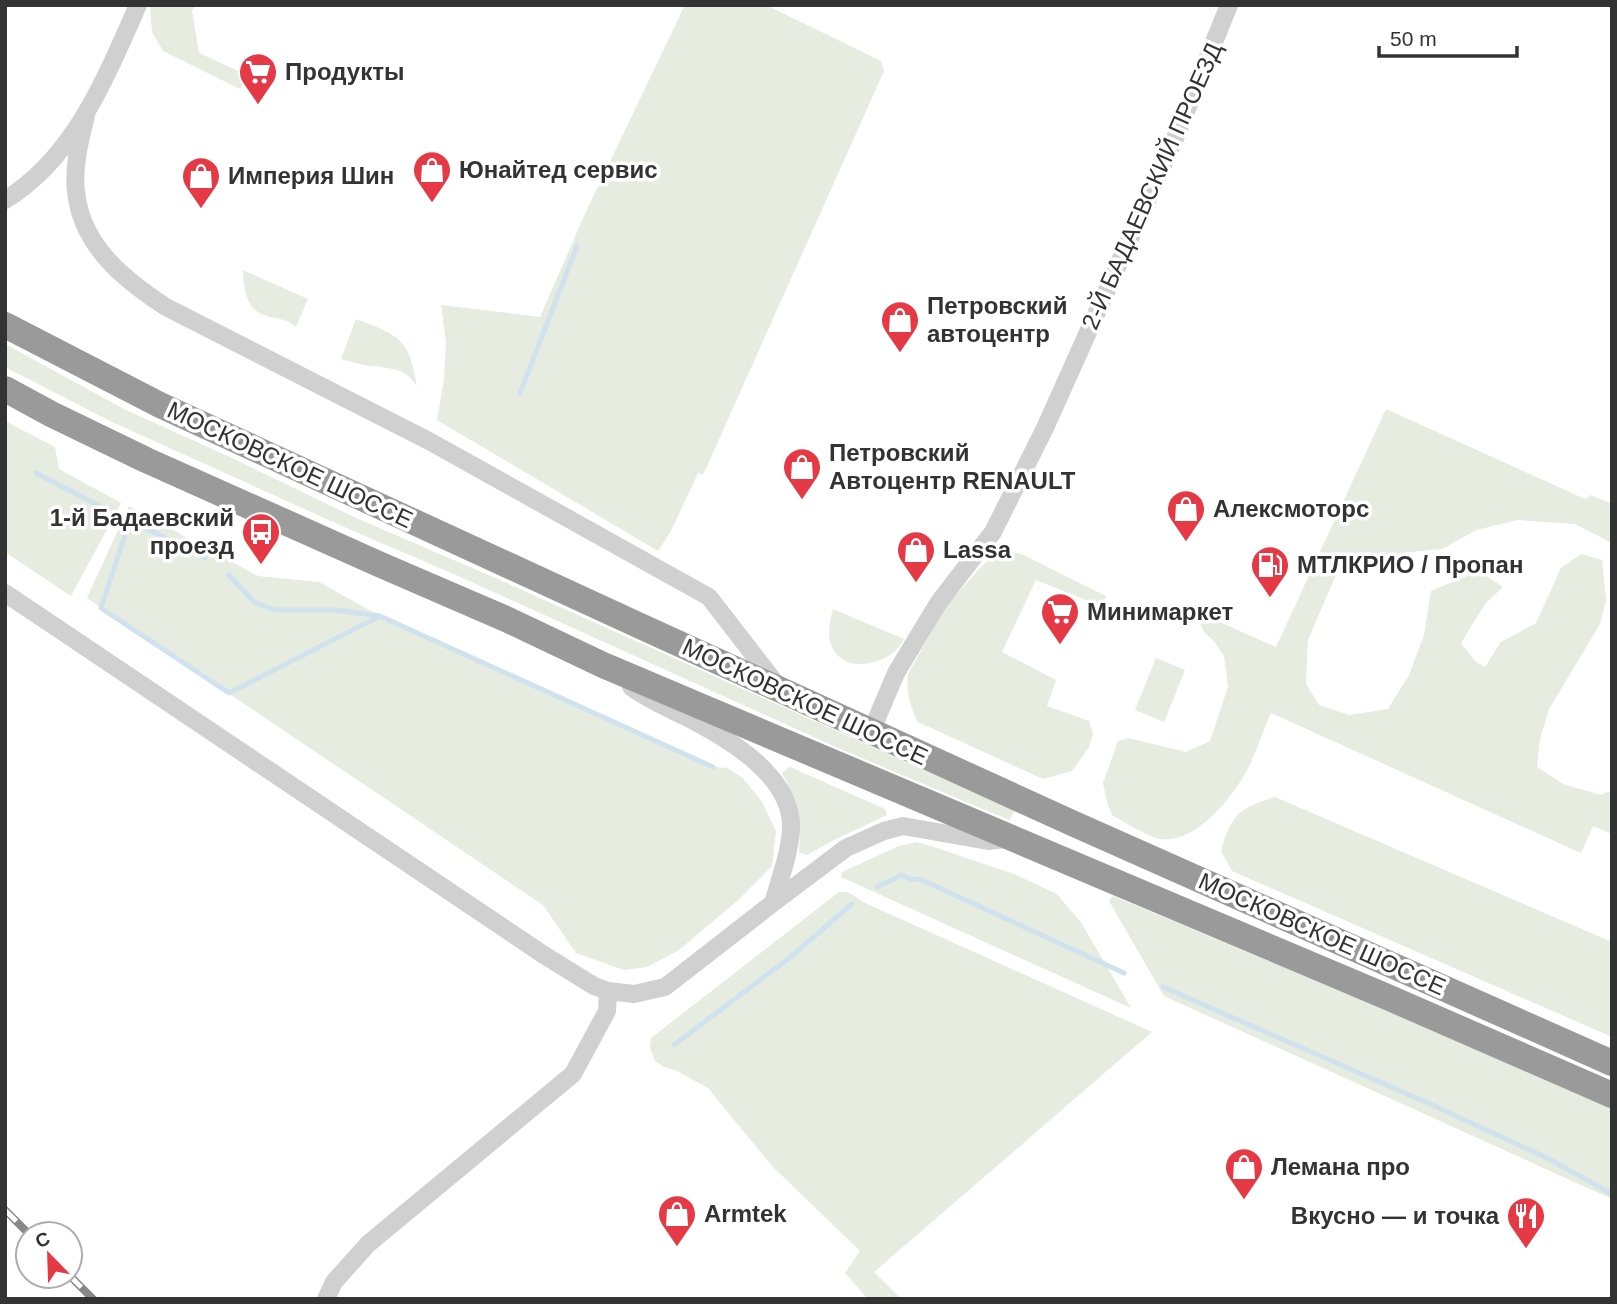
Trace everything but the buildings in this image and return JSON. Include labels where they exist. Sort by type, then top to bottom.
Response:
[{"type":"highway","name":"МОСКОВСКОЕ ШОССЕ","points":[[5,325],[160,405],[638,625],[1612,1063]]},
{"type":"highway","name":"МОСКОВСКОЕ ШОССЕ","points":[[5,389],[146,460],[506,619],[603,665],[1612,1095]]},
{"type":"street","points":[[5,200],[52,161],[86,116],[138,5]]},
{"type":"street","name":"2-Й БАДАЕВСКИЙ ПРОЕЗД","points":[[871,732],[896,673],[939,602],[993,532],[1045,428],[1176,136],[1229,5]]},
{"type":"street","points":[[86,116],[78,153],[76,190],[81,215],[89,235],[103,256],[139,289],[176,312],[429,442],[709,597],[780,689]]},
{"type":"street","points":[[5,593],[544,956],[594,986],[608,991],[634,994],[665,987],[846,848],[884,831],[903,826],[988,841],[1010,838]]},
{"type":"street","points":[[603,665],[643,696],[732,743],[766,770],[774,781],[785,800],[791,823],[789,844],[773,903]]},
{"type":"street","points":[[326,1299],[334,1282],[368,1244],[573,1074],[607,1011],[608,991]]},
{"type":"shaded area","points":[[150,5],[195,5],[192,11],[199,53],[249,76],[240,89],[163,51],[152,32]]},
{"type":"shaded area","points":[[682,5],[766,5],[881,61],[884,71],[703,475],[698,473],[671,531],[658,551],[437,420],[444,379],[446,342],[441,305],[540,317],[584,216],[684,7]]},
{"type":"shaded area","points":[[243,270],[308,299],[296,327],[284,320],[264,315],[253,307],[247,296]]},
{"type":"shaded area","points":[[356,319],[383,330],[400,341],[411,358],[417,387],[408,375],[401,372],[341,359]]},
{"type":"shaded area","points":[[5,344],[126,410],[356,518],[1015,811],[1009,820],[838,748],[112,422],[5,367]]},
{"type":"shaded area","points":[[1386,409],[1585,499],[1591,495],[1612,504],[1612,543],[1575,524],[1518,520],[1476,530],[1442,549],[1341,563],[1308,640],[1306,684],[1319,705],[1349,715],[1388,709],[1409,675],[1424,635],[1431,591],[1479,571],[1503,587],[1485,604],[1461,643],[1476,662],[1485,667],[1501,642],[1536,623],[1561,568],[1581,554],[1602,560],[1606,600],[1600,624],[1549,709],[1540,739],[1537,767],[1563,784],[1601,795],[1612,790],[1612,834],[1593,826],[1581,853],[1271,713],[1246,772],[1231,795],[1199,827],[1173,839],[1160,839],[1143,833],[1112,815],[1103,783],[1118,741],[1128,738],[1186,752],[1210,741],[1228,687],[1224,656],[1204,632],[1195,611],[1276,647]]},
{"type":"shaded area","points":[[5,421],[55,447],[59,469],[121,503],[71,596],[5,552]]},
{"type":"shaded area","points":[[129,506],[258,576],[319,582],[380,616],[713,767],[727,768],[743,778],[762,802],[776,831],[772,866],[737,901],[679,950],[647,967],[624,970],[576,953],[543,905],[87,598]]},
{"type":"shaded area","points":[[1000,551],[1019,553],[1106,596],[1101,606],[1036,580],[1002,652],[1056,680],[1047,706],[1089,721],[1093,734],[1089,747],[1072,771],[1043,779],[918,722],[909,699],[908,674],[946,606],[982,566]]},
{"type":"shaded area","points":[[833,609],[904,639],[895,651],[880,660],[863,664],[847,662],[835,652],[830,642]]},
{"type":"shaded area","points":[[1156,658],[1185,670],[1164,722],[1135,710]]},
{"type":"shaded area","points":[[790,767],[885,809],[887,815],[807,855],[799,852],[796,811],[782,773]]},
{"type":"shaded area","points":[[1275,797],[1612,942],[1612,1037],[1232,871],[1221,851],[1228,829],[1245,809]]},
{"type":"shaded area","points":[[917,842],[1014,874],[1057,894],[1082,924],[1131,1008],[841,877],[842,872],[899,846]]},
{"type":"shaded area","points":[[839,892],[848,892],[865,903],[1152,1032],[874,1272],[901,1299],[868,1299],[845,1273],[860,1251],[772,1166],[708,1088],[655,1061],[650,1048],[651,1038]]},
{"type":"shaded area","points":[[1113,896],[1612,1105],[1612,1199],[1164,996],[1109,901]]},
{"type":"waterway","points":[[520,393],[577,246]]},
{"type":"waterway","points":[[36,473],[105,509]]},
{"type":"waterway","points":[[205,558],[130,520],[101,608],[229,693],[380,616]]},
{"type":"waterway","points":[[229,575],[254,602],[275,610],[335,610],[380,616],[713,767]]},
{"type":"waterway","points":[[877,887],[902,875],[911,880],[920,879],[1124,973]]},
{"type":"waterway","points":[[674,1045],[788,959],[852,904]]},
{"type":"waterway","points":[[1163,987],[1430,1104],[1547,1158],[1612,1194]]},
{"type":"railway","points":[[5,1210],[15,1220]]},
{"type":"railway","points":[[84,1290],[93,1299]]},
{"type":"place","name":"Продукты","points":[[258,106]]},
{"type":"place","name":"Юнайтед сервис","points":[[432,204]]},
{"type":"place","name":"Империя Шин","points":[[201,210]]},
{"type":"place","name":"Петровский автоцентр","points":[[900,354]]},
{"type":"place","name":"Петровский Автоцентр RENAULT","points":[[802,501]]},
{"type":"place","name":"Алексмоторс","points":[[1186,543]]},
{"type":"place","name":"1-й Бадаевский проезд","points":[[261,566]]},
{"type":"place","name":"Lassa","points":[[916,584]]},
{"type":"place","name":"МТЛКРИО / Пропан","points":[[1270,599]]},
{"type":"place","name":"Минимаркет","points":[[1060,646]]},
{"type":"place","name":"Лемана про","points":[[1244,1201]]},
{"type":"place","name":"Armtek","points":[[677,1248]]},
{"type":"place","name":"Вкусно — и точка","points":[[1526,1250]]}]
